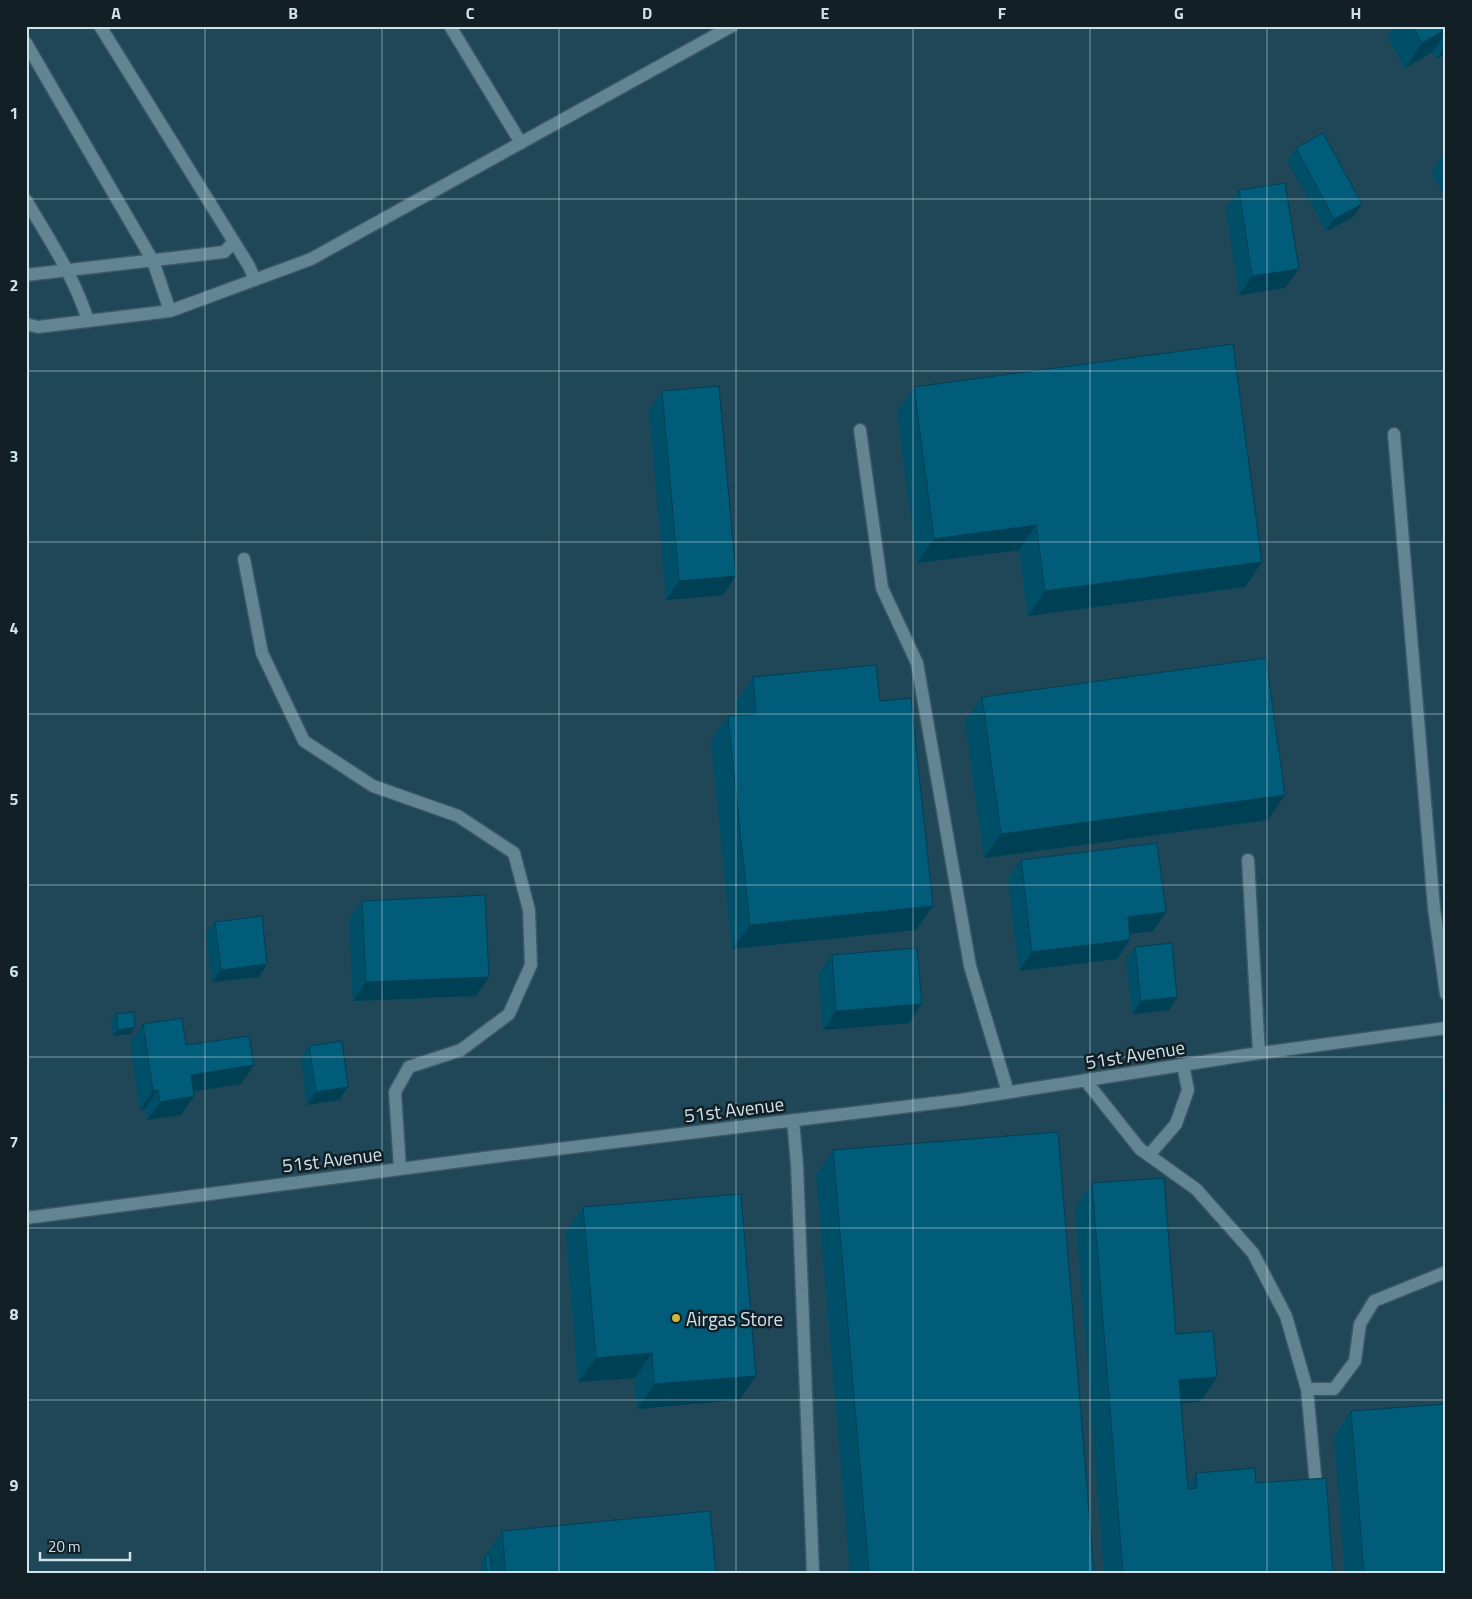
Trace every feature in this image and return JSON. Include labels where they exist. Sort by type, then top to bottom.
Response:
[{"type":"street","points":[[100,26],[249,266],[255,280]]},
{"type":"street","points":[[450,26],[521,143]]},
{"type":"street","points":[[26,324],[38,326],[170,311],[311,259],[732,26]]},
{"type":"street","points":[[26,43],[153,261],[170,311]]},
{"type":"street","points":[[26,200],[83,302],[88,321]]},
{"type":"street","points":[[26,275],[224,252],[234,242]]},
{"type":"street","points":[[860,430],[882,588],[917,663],[970,966],[1008,1092]]},
{"type":"street","points":[[1394,434],[1434,908],[1446,994]]},
{"type":"street","points":[[244,559],[262,653],[304,741],[373,786],[458,816],[514,853],[529,910],[531,965],[509,1014],[461,1050],[410,1067],[395,1092],[400,1170]]},
{"type":"street","points":[[1248,860],[1259,1053]]},
{"type":"street","name":"51st Avenue","points":[[26,1218],[960,1100],[1259,1053],[1446,1028]]},
{"type":"street","points":[[1149,1155],[1176,1124],[1188,1090],[1183,1065]]},
{"type":"street","points":[[1085,1080],[1140,1149],[1196,1188],[1253,1252],[1286,1316],[1307,1389],[1318,1506]]},
{"type":"street","points":[[793,1120],[797,1175],[813,1573]]},
{"type":"street","points":[[1307,1389],[1334,1389],[1355,1361],[1360,1324],[1374,1301],[1446,1272]]},
{"type":"shaded area","points":[[26,26],[1446,26],[1446,1573],[26,1573]]},
{"type":"building","points":[[1412,26],[1446,26],[1446,29],[1422,43]]},
{"type":"building","points":[[1323,133],[1362,204],[1334,219],[1296,148]]},
{"type":"building","points":[[1285,183],[1299,269],[1252,276],[1239,190]]},
{"type":"building","points":[[1233,344],[1262,562],[1045,591],[1036,525],[934,539],[914,387]]},
{"type":"building","points":[[719,386],[736,576],[679,581],[662,391]]},
{"type":"building","points":[[1266,658],[1285,795],[1001,834],[982,697]]},
{"type":"building","points":[[876,665],[880,701],[911,698],[933,906],[750,925],[728,716],[756,714],[753,677]]},
{"type":"building","points":[[1157,843],[1166,912],[1128,917],[1130,940],[1032,952],[1021,860]]},
{"type":"building","points":[[485,895],[489,977],[366,982],[362,901]]},
{"type":"building","points":[[262,916],[267,964],[221,970],[215,922]]},
{"type":"building","points":[[1172,943],[1177,997],[1141,1001],[1135,947]]},
{"type":"building","points":[[917,948],[922,1004],[836,1011],[832,955]]},
{"type":"building","points":[[134,1012],[135,1027],[118,1030],[116,1014]]},
{"type":"building","points":[[182,1018],[186,1045],[249,1036],[254,1065],[191,1075],[194,1096],[160,1102],[158,1090],[153,1091],[143,1024]]},
{"type":"building","points":[[342,1041],[348,1087],[316,1092],[309,1046]]},
{"type":"building","points":[[1058,1132],[1094,1573],[869,1573],[833,1150]]},
{"type":"building","points":[[1164,1178],[1176,1334],[1213,1331],[1217,1377],[1179,1380],[1188,1489],[1197,1488],[1196,1473],[1255,1468],[1256,1483],[1326,1478],[1333,1573],[1123,1573],[1092,1183]]},
{"type":"building","points":[[741,1194],[756,1376],[654,1384],[652,1353],[596,1358],[583,1207]]},
{"type":"building","points":[[1446,1404],[1446,1573],[1364,1573],[1351,1411]]},
{"type":"building","points":[[710,1511],[716,1573],[506,1573],[502,1531]]},
{"type":"building","points":[[485,1555],[490,1555],[492,1573],[487,1573]]},
{"type":"place","name":"Airgas Store","points":[[676,1318]]}]
